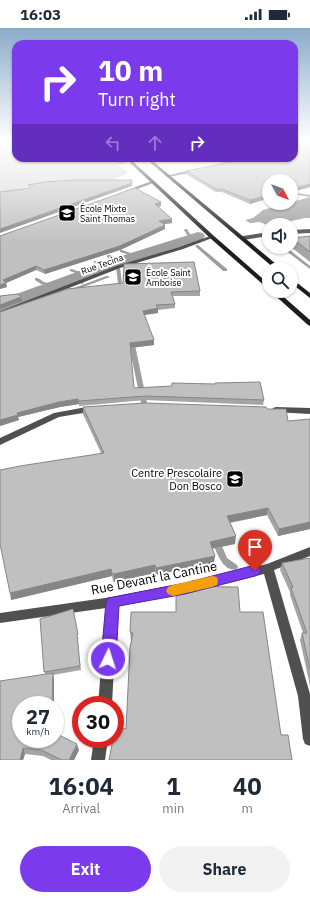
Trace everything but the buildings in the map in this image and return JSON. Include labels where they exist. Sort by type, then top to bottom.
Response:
[{"type":"main road","points":[[146,175],[262,282]]},
{"type":"main road","points":[[168,176],[271,262]]},
{"type":"main road","points":[[298,286],[310,296]]},
{"type":"main road","points":[[281,298],[310,324]]},
{"type":"street","points":[[120,193],[154,182]]},
{"type":"street","points":[[298,232],[310,231]]},
{"type":"street","points":[[243,238],[262,235]]},
{"type":"street","name":"Rue Tecina","points":[[0,313],[118,267],[212,237]]},
{"type":"street","points":[[0,442],[58,415],[86,409],[100,408]]},
{"type":"street","points":[[264,410],[310,411]]},
{"type":"street","name":"Rue Devant la Cantine","points":[[0,618],[112,602],[185,588],[268,568],[310,551]]},
{"type":"street","points":[[268,568],[304,696],[310,739]]},
{"type":"street","points":[[106,696],[112,602]]},
{"type":"street","points":[[98,760],[100,748]]},
{"type":"shaded area","points":[[0,175],[124,175],[114,180],[41,184],[0,194]]},
{"type":"shaded area","points":[[310,197],[310,218],[298,220],[298,218],[262,218],[262,223],[250,223],[245,220],[253,218],[263,210],[298,210],[298,200]]},
{"type":"waterway","points":[[298,194],[310,196]]},
{"type":"waterway","points":[[186,230],[193,242]]},
{"type":"waterway","points":[[0,306],[121,261],[198,236]]},
{"type":"waterway","points":[[197,246],[225,270]]},
{"type":"waterway","points":[[121,251],[137,256]]},
{"type":"waterway","points":[[292,254],[310,268]]},
{"type":"waterway","points":[[109,256],[121,261]]},
{"type":"waterway","points":[[96,262],[104,266],[108,266]]},
{"type":"waterway","points":[[118,267],[121,292]]},
{"type":"waterway","points":[[72,270],[78,273],[90,273]]},
{"type":"waterway","points":[[71,290],[108,277]]},
{"type":"waterway","points":[[75,278],[82,283]]},
{"type":"waterway","points":[[37,279],[43,283],[55,285]]},
{"type":"waterway","points":[[131,340],[144,403]]},
{"type":"waterway","points":[[216,541],[224,560],[234,567]]},
{"type":"slow traffic","points":[[173,591],[212,581]]},
{"type":"place","name":"École Mixte Saint Thomas","points":[[67,213]]},
{"type":"place","name":"École Saint Amboise","points":[[133,277]]},
{"type":"place","name":"Centre Prescolaire Don Bosco","points":[[235,479]]},
{"type":"route","points":[[108,659],[112,602],[185,588],[255,571]]}]
